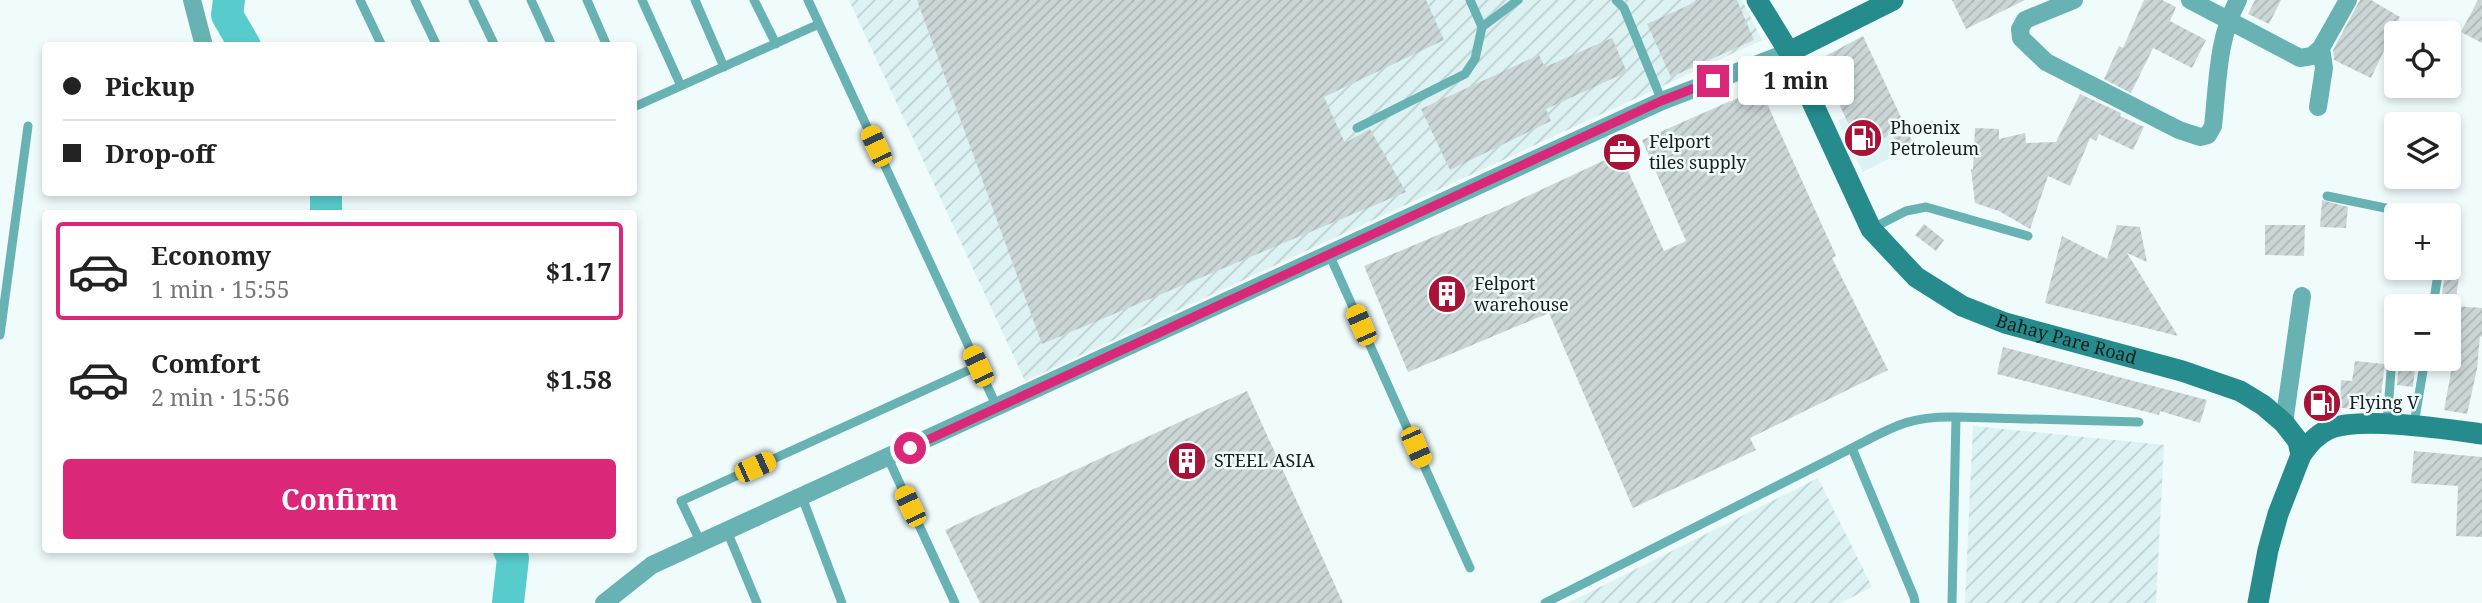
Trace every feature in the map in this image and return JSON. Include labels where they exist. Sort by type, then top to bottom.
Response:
[{"type":"street","points":[[192,0],[203,42]]},
{"type":"street","name":"Bahay Pare Road","points":[[1757,0],[1789,51],[1871,229],[1916,277],[1962,306],[2004,323],[2182,371],[2240,391],[2263,405],[2284,423],[2298,441],[2301,455]]},
{"type":"street","points":[[604,603],[652,565],[1661,101],[1789,51],[1893,0]]},
{"type":"street","points":[[2074,0],[2025,20],[2020,29],[2021,38],[2046,62],[2179,130],[2200,136],[2208,135],[2213,126],[2222,44],[2228,18],[2238,0]]},
{"type":"street","points":[[2190,0],[2300,58],[2312,57],[2321,48],[2348,0]]},
{"type":"street","points":[[2318,107],[2324,68],[2321,48]]},
{"type":"street","points":[[2284,423],[2302,296]]},
{"type":"street","points":[[2258,603],[2278,513],[2301,455],[2318,435],[2330,428],[2344,425],[2414,426],[2482,434]]},
{"type":"lane","points":[[360,0],[380,42]]},
{"type":"lane","points":[[415,0],[435,42]]},
{"type":"lane","points":[[473,0],[493,42]]},
{"type":"lane","points":[[531,0],[550,42]]},
{"type":"lane","points":[[587,0],[605,42]]},
{"type":"lane","points":[[642,0],[681,86]]},
{"type":"lane","points":[[695,0],[724,67]]},
{"type":"lane","points":[[754,0],[776,44]]},
{"type":"lane","points":[[808,0],[998,407]]},
{"type":"lane","points":[[1357,128],[1465,74],[1475,59],[1482,27],[1470,0]]},
{"type":"lane","points":[[1616,0],[1624,8],[1661,101]]},
{"type":"lane","points":[[1482,27],[1515,1]]},
{"type":"lane","points":[[637,105],[819,24]]},
{"type":"lane","points":[[0,335],[28,126]]},
{"type":"lane","points":[[2327,196],[2384,208]]},
{"type":"lane","points":[[1871,229],[1906,211],[1926,207],[2028,236]]},
{"type":"lane","points":[[1329,254],[1470,568]]},
{"type":"lane","points":[[701,543],[681,501],[978,366]]},
{"type":"lane","points":[[2386,425],[2391,371]]},
{"type":"lane","points":[[2414,426],[2422,371]]},
{"type":"lane","points":[[1545,603],[1899,424],[1927,416],[2139,422]]},
{"type":"lane","points":[[1952,603],[1956,416]]},
{"type":"lane","points":[[1852,448],[1915,603]]},
{"type":"lane","points":[[888,458],[954,603]]},
{"type":"lane","points":[[802,497],[842,603]]},
{"type":"lane","points":[[727,531],[757,603]]},
{"type":"shaded area","points":[[849,0],[1742,0],[1762,40],[1025,381]]},
{"type":"shaded area","points":[[1875,102],[1900,153],[1863,172],[1838,120]]},
{"type":"shaded area","points":[[1973,426],[2164,445],[2156,603],[1965,603]]},
{"type":"shaded area","points":[[1818,478],[1872,587],[1840,603],[1568,603]]},
{"type":"building","points":[[917,0],[1426,0],[1444,40],[1324,97],[1345,143],[1370,129],[1406,192],[1042,344]]},
{"type":"building","points":[[1700,0],[1737,0],[1754,40],[1671,77],[1647,24]]},
{"type":"building","points":[[1952,0],[2025,0],[1966,29]]},
{"type":"building","points":[[2144,0],[2162,0],[2176,7],[2170,21],[2206,40],[2192,68],[2153,48],[2131,93],[2104,79],[2119,46],[2123,48]]},
{"type":"building","points":[[2255,0],[2281,0],[2269,24],[2248,14]]},
{"type":"building","points":[[2360,0],[2371,0],[2400,17],[2398,21],[2384,21],[2384,51],[2371,78],[2334,60],[2333,50]]},
{"type":"building","points":[[2478,0],[2482,0],[2482,43],[2461,32]]},
{"type":"building","points":[[1863,36],[1914,145],[1900,151],[1892,134],[1861,150],[1818,60]]},
{"type":"building","points":[[1612,38],[1627,72],[1546,109],[1551,121],[1450,170],[1421,109],[1539,55],[1545,67]]},
{"type":"building","points":[[1760,88],[1836,256],[1832,258],[1888,370],[1750,438],[1756,450],[1633,508],[1549,313],[1408,372],[1364,266],[1500,209],[1620,153],[1664,251],[1686,241],[1642,140]]},
{"type":"building","points":[[2080,94],[2144,127],[2133,150],[2099,134],[2096,141],[2090,138],[2070,186],[2048,176],[2030,229],[1999,211],[1975,203],[1971,169],[1973,170],[1975,128],[1999,129],[1999,139],[2025,133],[2026,143],[2056,142]]},
{"type":"building","points":[[2322,200],[2348,207],[2346,228],[2320,227]]},
{"type":"building","points":[[1924,224],[1944,240],[1936,251],[1915,235]]},
{"type":"building","points":[[2117,225],[2140,227],[2147,262],[2127,253],[2178,336],[2045,303],[2062,236],[2107,259]]},
{"type":"building","points":[[2265,225],[2305,225],[2304,256],[2265,255]]},
{"type":"building","points":[[2444,280],[2458,280],[2457,294],[2442,294]]},
{"type":"building","points":[[2461,306],[2482,308],[2482,337],[2480,336],[2477,369],[2467,414],[2444,410],[2451,371],[2461,371]]},
{"type":"building","points":[[2003,347],[2207,400],[2200,423],[2160,411],[2159,415],[1997,374]]},
{"type":"building","points":[[2355,361],[2384,364],[2379,410],[2340,408],[2341,380],[2352,381]]},
{"type":"building","points":[[2398,371],[2415,371],[2413,387],[2397,385]]},
{"type":"building","name":"STEEL ASIA","points":[[1247,391],[1343,603],[980,603],[945,530]]},
{"type":"building","points":[[2414,451],[2482,457],[2482,537],[2456,536],[2458,486],[2411,483]]},
{"type":"waterway","points":[[229,0],[227,15],[243,42]]},
{"type":"waterway","points":[[326,196],[326,210]]},
{"type":"waterway","points":[[508,603],[513,558],[510,553]]},
{"type":"place","name":"Phoenix Petroleum","points":[[1863,138]]},
{"type":"place","name":"Felport tiles supply","points":[[1622,152]]},
{"type":"place","name":"Felport warehouse","points":[[1447,294]]},
{"type":"place","name":"Flying V","points":[[2322,403]]},
{"type":"place","name":"STEEL ASIA","points":[[1187,461]]},
{"type":"route","points":[[910,448],[1661,101],[1713,81]]}]
